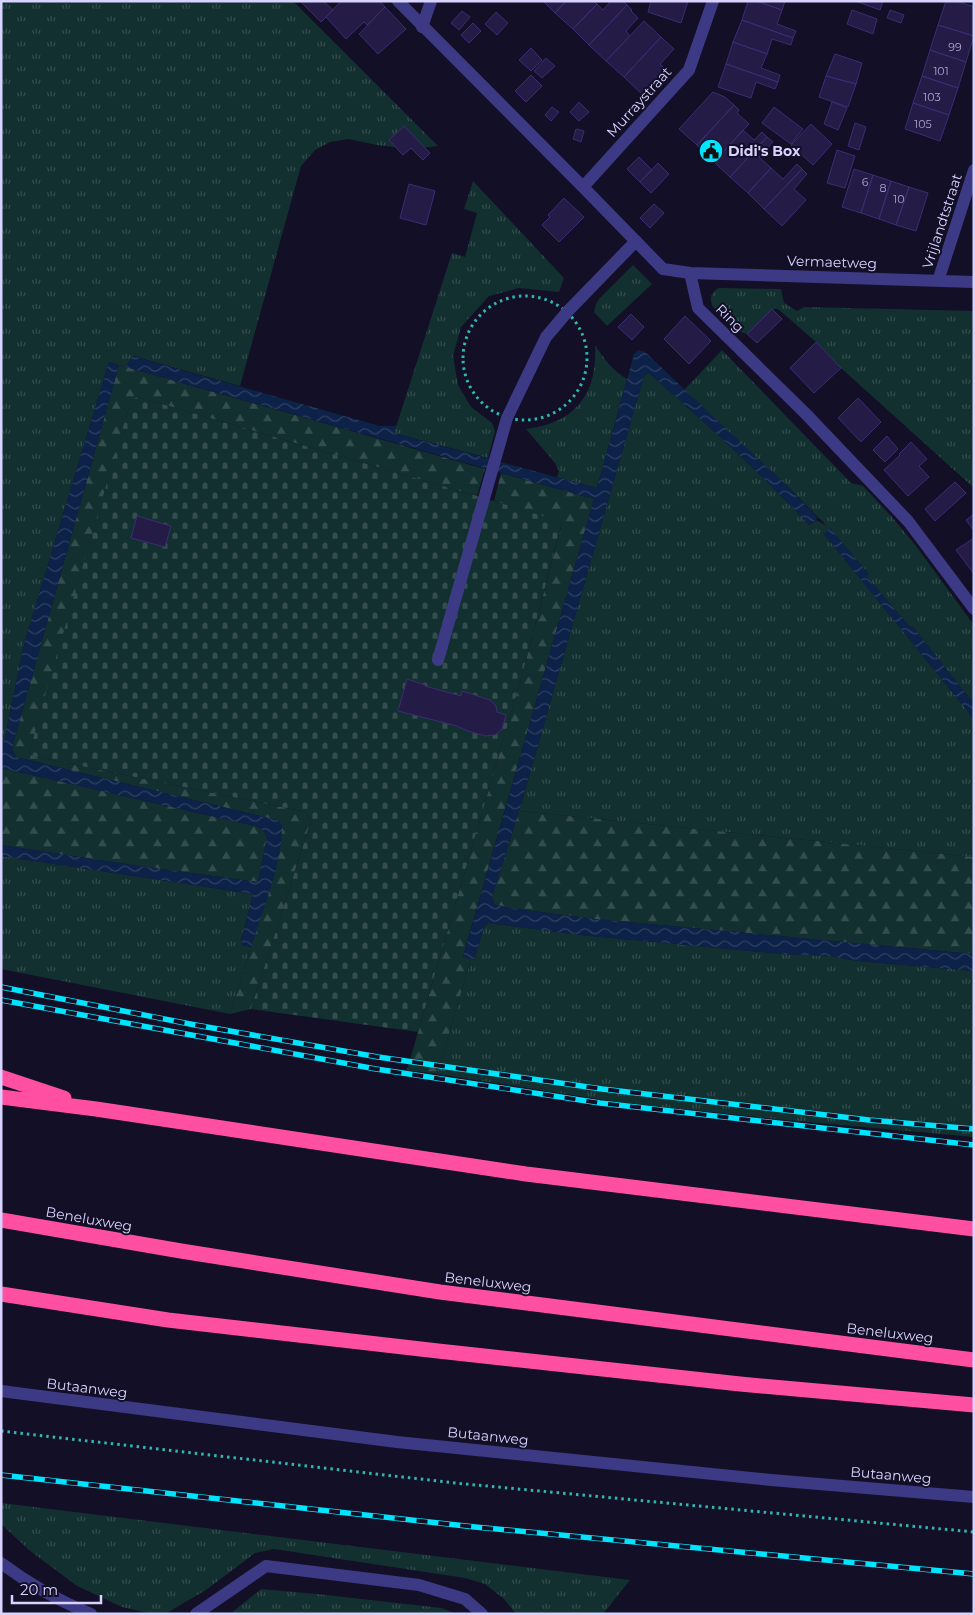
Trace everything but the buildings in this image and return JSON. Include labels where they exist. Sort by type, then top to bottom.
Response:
[{"type":"highway","points":[[1,1078],[96,1109]]},
{"type":"highway","points":[[1,1097],[96,1109],[526,1174],[974,1228]]},
{"type":"highway","name":"Beneluxweg","points":[[1,1220],[440,1292],[974,1360]]},
{"type":"highway","points":[[1,1294],[168,1320],[409,1348],[740,1384],[974,1405]]},
{"type":"street","points":[[398,1],[663,269],[690,273]]},
{"type":"street","points":[[422,27],[432,1]]},
{"type":"street","name":"Murraystraat","points":[[583,187],[689,70],[713,1]]},
{"type":"street","name":"Vrijlandtstraat","points":[[938,281],[974,170]]},
{"type":"street","points":[[438,660],[507,418],[546,338],[568,311],[636,242]]},
{"type":"street","name":"Vermaetweg","points":[[690,273],[974,282]]},
{"type":"street","name":"Ring","points":[[690,273],[698,308],[805,412],[908,521],[974,609]]},
{"type":"street","name":"Butaanweg","points":[[1,1391],[397,1442],[771,1480],[974,1497]]},
{"type":"street","points":[[1,1563],[25,1581],[91,1614]]},
{"type":"street","points":[[196,1614],[266,1566],[419,1585],[465,1599],[482,1614]]},
{"type":"path","points":[[1,1432],[445,1482],[974,1532]]},
{"type":"green space","points":[[1,1],[293,1],[438,146],[411,149],[349,139],[330,142],[315,150],[301,166],[240,386],[133,356],[126,367],[109,362],[24,644],[1,756]]},
{"type":"green space","points":[[473,181],[564,278],[559,292],[519,288],[489,296],[461,327],[453,356],[458,385],[471,407],[492,423],[495,431],[488,458],[394,433],[452,253],[465,257],[477,213],[464,209]]},
{"type":"green space","points":[[633,265],[652,284],[607,326],[594,312],[596,304]]},
{"type":"green space","points":[[719,288],[781,289],[784,303],[797,311],[804,307],[974,311],[974,488],[778,309],[772,309],[747,334],[737,331],[713,307],[711,296]]},
{"type":"green space","points":[[595,345],[609,364],[627,379],[597,488],[557,477],[559,471],[555,463],[526,429],[543,426],[558,420],[570,413],[580,403],[587,392],[592,378],[595,362]]},
{"type":"green space","points":[[722,350],[851,483],[863,486],[892,517],[916,546],[974,625],[974,704],[913,627],[909,626],[868,578],[868,573],[830,529],[824,534],[974,719],[974,857],[519,811],[646,373],[649,373],[731,447],[809,525],[816,520],[827,526],[784,483],[684,390]]},
{"type":"green space","points":[[119,365],[485,469],[477,496],[138,397],[131,401],[29,754],[306,812],[311,821],[251,1009],[230,1014],[276,867],[277,820],[16,757],[12,748]]},
{"type":"green space","points":[[138,397],[562,522],[521,679],[418,1032],[251,1009],[311,821],[306,812],[29,754],[131,400]]},
{"type":"green space","points":[[501,473],[594,499],[463,956],[471,959],[437,1074],[407,1070],[521,679],[562,523],[494,501]]},
{"type":"green space","points":[[1,768],[259,827],[264,831],[267,838],[258,882],[1,845]]},
{"type":"green space","points":[[519,811],[974,857],[974,954],[595,919],[509,908],[494,904],[492,897]]},
{"type":"green space","points":[[1,856],[253,894],[241,940],[242,945],[251,947],[230,1014],[1,969]]},
{"type":"green space","points":[[488,923],[580,935],[782,954],[829,956],[858,961],[974,971],[974,1137],[617,1102],[437,1074],[471,959],[474,960],[484,927]]},
{"type":"green space","points":[[1,1503],[630,1580],[603,1614],[516,1614],[504,1599],[485,1584],[465,1578],[274,1549],[255,1553],[206,1590],[165,1614],[153,1614],[122,1607],[77,1586],[29,1550],[1,1524]]},
{"type":"green space","points":[[261,1589],[442,1608],[457,1614],[230,1614]]},
{"type":"water","points":[[638,350],[645,352],[784,483],[818,518],[809,525],[751,466],[690,410],[649,373],[644,376],[519,811],[492,897],[494,904],[509,908],[595,919],[974,954],[974,971],[858,961],[829,956],[782,954],[580,935],[488,923],[484,927],[474,960],[463,957],[594,499],[126,367],[132,356],[380,426],[396,426],[394,433],[597,488],[634,354]]},
{"type":"water","points":[[109,362],[119,365],[12,748],[16,757],[277,820],[282,825],[279,856],[251,947],[242,945],[241,940],[253,894],[1,856],[1,845],[258,882],[267,838],[264,831],[259,827],[1,768],[1,756],[24,644]]},
{"type":"water","points":[[830,528],[868,573],[868,578],[909,626],[913,627],[974,704],[974,719],[824,534]]},
{"type":"railway","points":[[1,987],[190,1024],[378,1057],[602,1089],[869,1120],[974,1129]]},
{"type":"railway","points":[[1,1000],[376,1069],[600,1103],[974,1145]]},
{"type":"railway","points":[[1,1475],[475,1527],[974,1574]]},
{"type":"place","name":"Didi's Box","points":[[711,151]]}]
